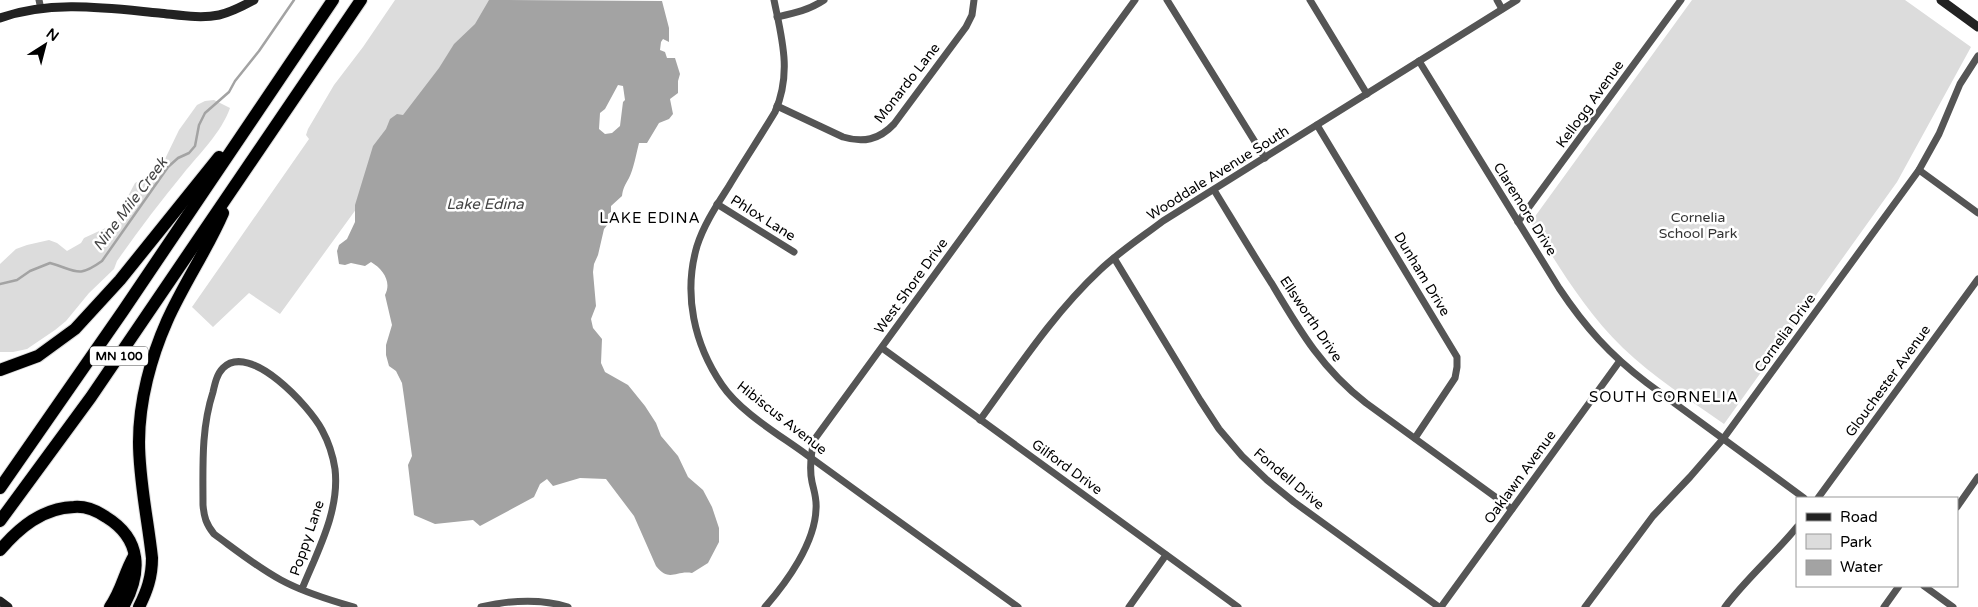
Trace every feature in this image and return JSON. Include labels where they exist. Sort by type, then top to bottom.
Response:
[{"type":"highway","name":"MN 100","points":[[0,488],[123,311],[333,0]]},
{"type":"highway","name":"MN 100","points":[[0,521],[91,397],[361,0]]},
{"type":"highway","points":[[0,370],[38,356],[75,329],[120,280],[206,171],[248,125]]},
{"type":"highway","points":[[139,607],[150,583],[152,570],[140,466],[139,440],[147,383],[167,321],[212,238],[234,187]]},
{"type":"highway","points":[[0,550],[23,526],[40,516],[74,507],[88,508],[100,512],[112,520],[125,533],[135,554],[136,573],[123,607]]},
{"type":"highway","points":[[110,607],[121,590],[128,566],[135,554]]},
{"type":"street","points":[[0,18],[40,4],[200,17],[220,14],[239,8],[254,0]]},
{"type":"street","name":"Hibiscus Avenue","points":[[774,0],[785,62],[784,79],[777,106],[704,227],[693,264],[692,306],[695,328],[702,349],[712,370],[724,388],[739,404],[1018,607]]},
{"type":"street","points":[[777,17],[798,13],[824,0]]},
{"type":"street","name":"Monardo Lane","points":[[777,106],[843,137],[854,140],[876,138],[894,124],[966,27],[972,15],[974,0]]},
{"type":"street","name":"West Shore Drive","points":[[765,607],[784,584],[799,561],[815,523],[816,496],[812,482],[811,458],[814,440],[1136,0]]},
{"type":"street","points":[[1167,0],[1264,158]]},
{"type":"street","points":[[1310,0],[1367,94]]},
{"type":"street","points":[[1497,0],[1502,9]]},
{"type":"street","name":"Wooddale Avenue South","points":[[980,420],[1046,329],[1072,298],[1114,258],[1163,221],[1516,0]]},
{"type":"street","name":"Kellogg Avenue","points":[[1518,222],[1681,0]]},
{"type":"street","points":[[1941,0],[1978,27]]},
{"type":"street","name":"Cornelia Drive","points":[[1585,607],[1642,530],[1723,439],[1919,170],[1939,134],[1960,84],[1978,56]]},
{"type":"street","name":"Claremore Drive","points":[[1419,61],[1577,315],[1598,341],[1619,362],[1803,497]]},
{"type":"street","name":"Dunham Drive","points":[[1317,125],[1457,357],[1458,367],[1455,378],[1415,438]]},
{"type":"street","points":[[1919,170],[1978,213]]},
{"type":"street","name":"Ellsworth Drive","points":[[1214,190],[1315,353],[1348,389],[1512,509]]},
{"type":"street","name":"Phlox Lane","points":[[718,204],[794,252]]},
{"type":"street","name":"Fondell Drive","points":[[1114,258],[1200,400],[1219,429],[1242,456],[1294,502],[1440,607]]},
{"type":"street","name":"Glouchester Avenue","points":[[1819,497],[1978,279]]},
{"type":"street","name":"Gilford Drive","points":[[882,348],[1238,607]]},
{"type":"street","name":"Poppy Lane","points":[[239,360],[255,365],[300,399],[323,431],[335,470],[335,490],[332,510],[302,589],[266,571],[214,534],[207,525],[204,510],[204,431],[209,405],[219,372],[224,366],[232,362],[239,360]]},
{"type":"street","name":"Oaklawn Avenue","points":[[1440,607],[1619,362]]},
{"type":"street","points":[[1958,506],[1978,477]]},
{"type":"street","points":[[1725,607],[1744,583],[1776,551],[1796,527]]},
{"type":"street","points":[[1128,607],[1166,555]]},
{"type":"street","points":[[1884,607],[1899,587]]},
{"type":"street","points":[[1925,587],[1953,607]]},
{"type":"street","points":[[302,589],[354,607]]},
{"type":"street","points":[[481,607],[517,600],[536,600],[568,607]]},
{"type":"street","points":[[0,601],[8,607]]},
{"type":"green space","points":[[395,0],[508,0],[280,314],[249,293],[213,327],[192,307],[309,139],[306,135],[308,129],[334,85]]},
{"type":"green space","name":"Cornelia School Park","points":[[1692,0],[1905,0],[1971,47],[1897,182],[1724,424],[1647,369],[1609,334],[1573,288],[1531,222]]},
{"type":"green space","points":[[214,100],[230,108],[221,126],[141,228],[117,261],[114,269],[89,293],[66,321],[55,330],[27,349],[0,352],[0,264],[16,249],[49,240],[57,243],[67,251],[81,243],[84,238],[110,226],[118,220],[126,207],[126,200],[135,183],[150,175],[165,159],[179,130],[197,105],[205,101]]},
{"type":"water","name":"Lake Edina","points":[[489,0],[662,1],[669,28],[669,42],[663,39],[660,50],[665,52],[667,58],[675,58],[680,74],[678,93],[670,99],[673,114],[669,119],[659,123],[647,143],[639,143],[632,171],[622,196],[611,206],[611,212],[608,214],[608,224],[604,229],[594,264],[596,306],[591,319],[593,328],[602,339],[601,363],[605,372],[628,385],[645,406],[656,423],[661,436],[678,456],[688,477],[703,490],[712,507],[719,528],[719,542],[708,563],[692,573],[669,575],[656,566],[634,516],[606,479],[580,478],[553,486],[547,479],[540,484],[534,497],[480,526],[473,520],[435,524],[414,515],[408,465],[412,456],[402,383],[396,371],[389,366],[386,355],[386,345],[392,325],[385,295],[387,281],[383,272],[371,262],[365,266],[351,263],[339,264],[337,251],[339,245],[347,239],[355,222],[355,205],[373,146],[386,129],[390,119],[397,114],[403,115],[439,68],[454,44],[475,24]],"holes":[[[618,85],[623,86],[625,100],[623,102],[620,126],[612,133],[605,134],[599,129],[600,113],[605,109]]]},
{"type":"waterway","name":"Nine Mile Creek","points":[[0,284],[17,280],[30,271],[50,263],[71,270],[81,271],[94,267],[102,261],[168,167],[178,158],[189,153],[195,146],[199,125],[205,113],[229,92],[294,0]]},
{"type":"district","name":"LAKE EDINA","points":[[650,218]]},
{"type":"district","name":"SOUTH CORNELIA","points":[[1664,397]]}]
